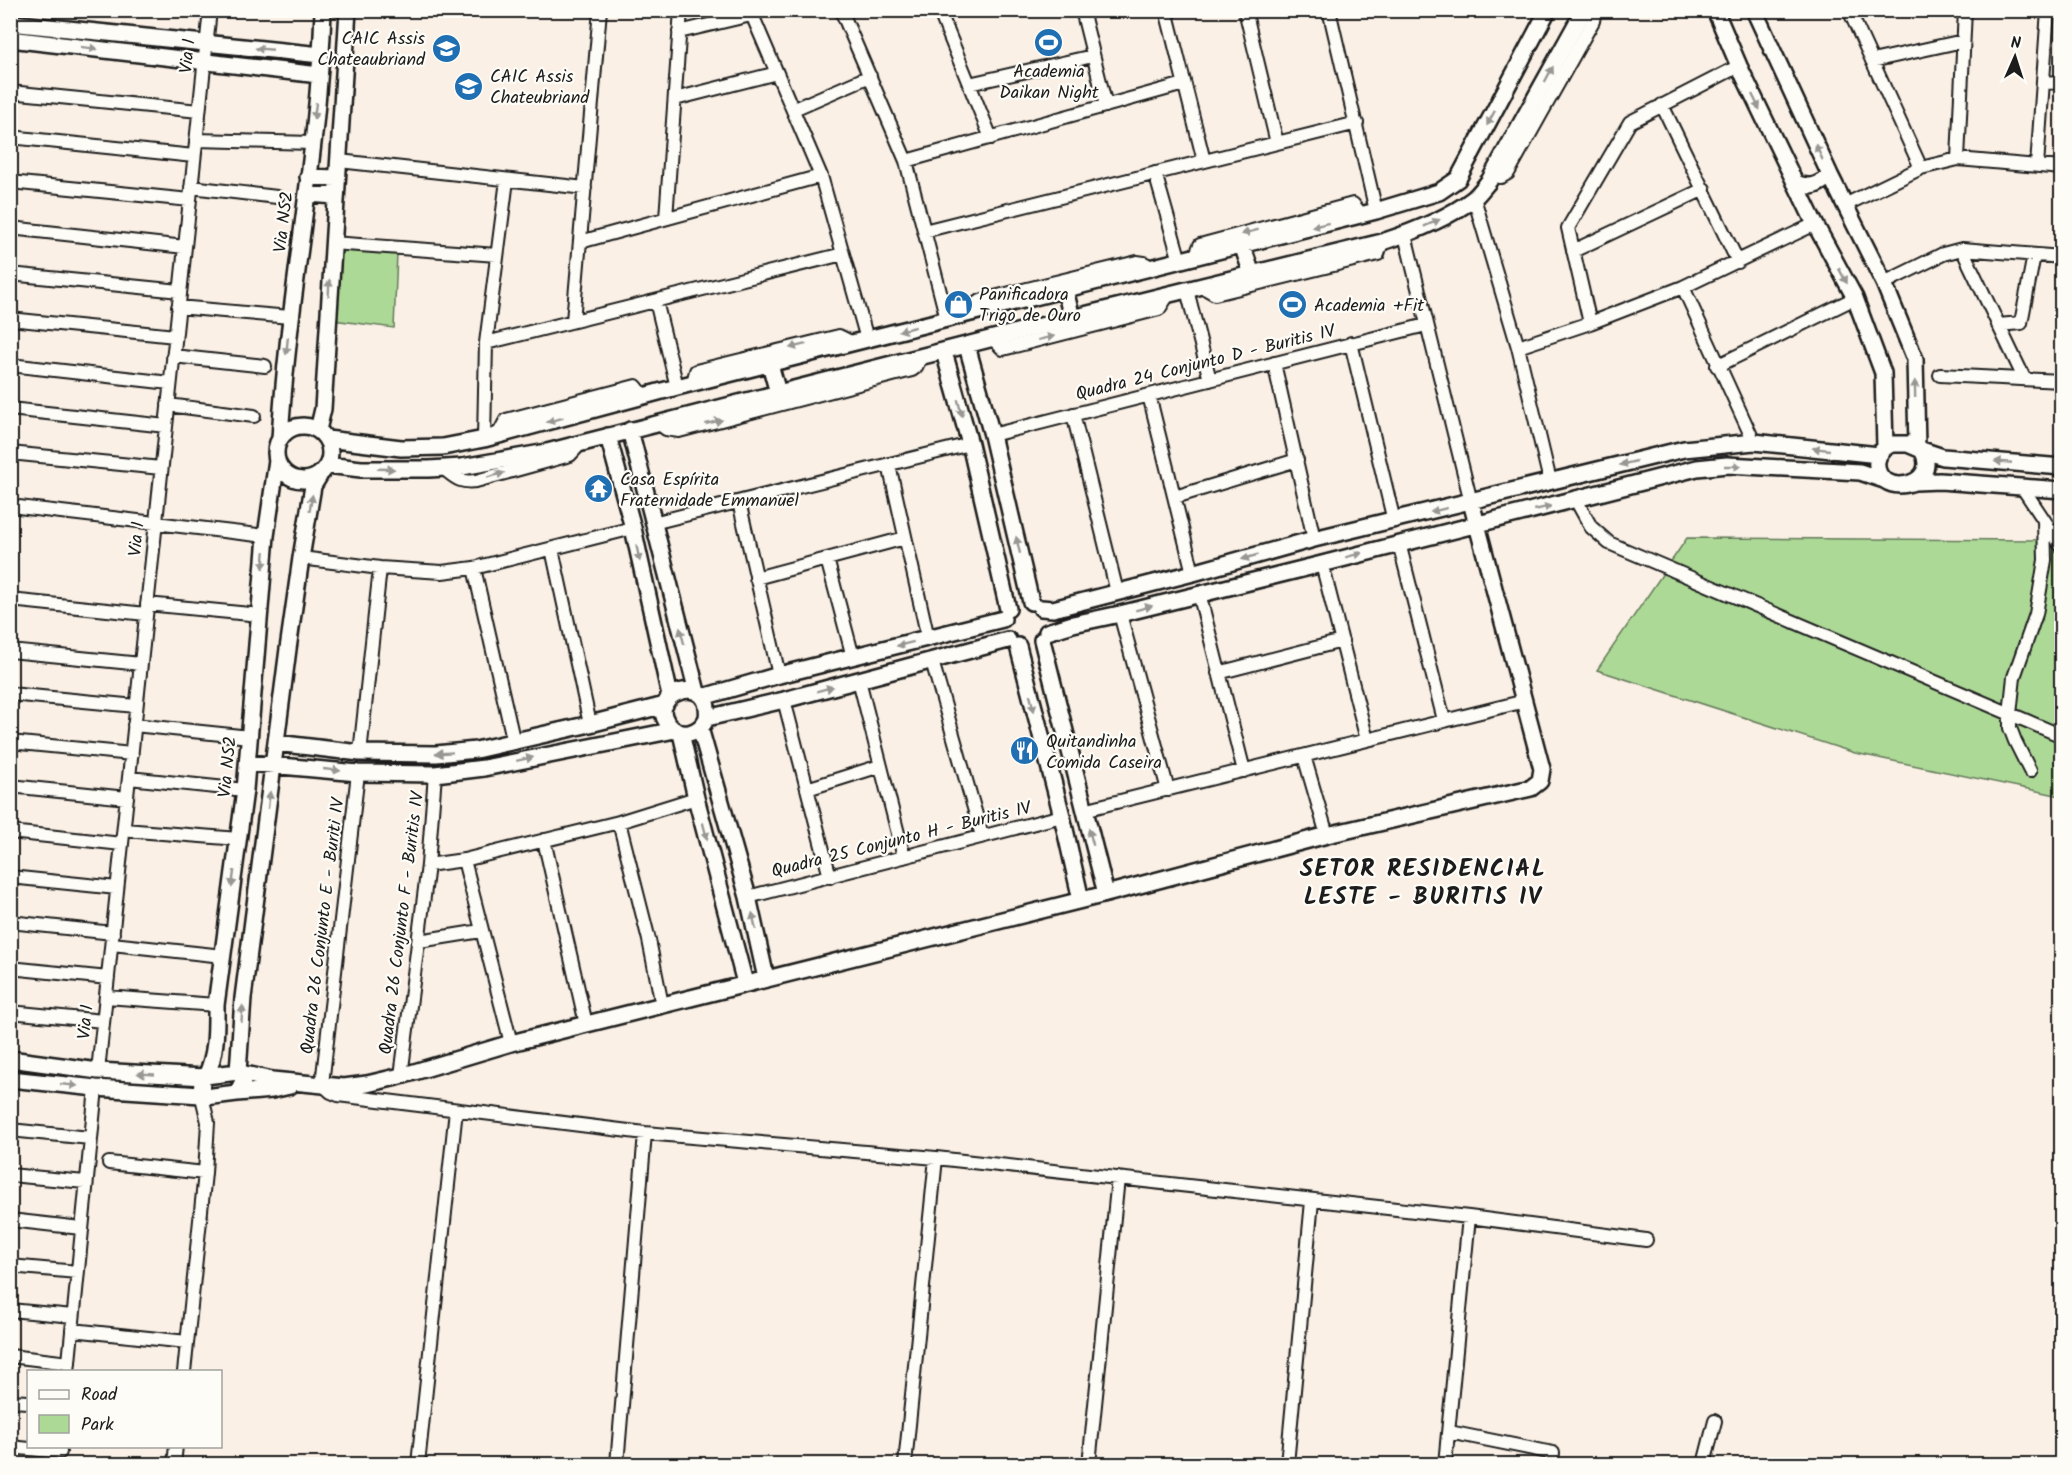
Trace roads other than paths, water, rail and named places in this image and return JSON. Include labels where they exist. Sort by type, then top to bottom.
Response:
[{"type":"street","name":"Via 1","points":[[98,1071],[210,10]]},
{"type":"street","name":"Via NS2","points":[[280,439],[290,317],[320,75],[323,10]]},
{"type":"street","points":[[237,1093],[244,1081],[241,1073],[243,998],[301,558],[314,486],[330,456],[330,447],[322,434],[323,409],[348,10]]},
{"type":"street","points":[[573,321],[600,10]]},
{"type":"street","points":[[666,218],[681,10]]},
{"type":"street","points":[[841,10],[906,161],[947,319]]},
{"type":"street","points":[[939,10],[991,138]]},
{"type":"street","points":[[1082,10],[1106,106]]},
{"type":"street","points":[[1166,10],[1204,161]]},
{"type":"street","points":[[1245,10],[1277,143]]},
{"type":"street","points":[[1329,10],[1357,123],[1369,213]]},
{"type":"street","points":[[1548,10],[1458,179],[1439,192],[1369,213],[677,387],[491,437],[443,447],[401,448],[322,434],[308,426],[297,426],[287,431],[280,439],[277,446],[277,460],[288,475],[305,480],[314,478],[324,469],[399,470],[462,467],[547,452],[1405,235],[1445,217],[1474,198],[1492,176],[1584,10]]},
{"type":"street","points":[[1492,176],[1501,177],[1508,173],[1593,21],[1595,10]]},
{"type":"street","points":[[1715,10],[1795,183],[1855,298],[1883,373],[1882,451],[1878,467],[1884,480]]},
{"type":"street","points":[[1754,10],[1830,175],[1884,284],[1915,360],[1919,449],[1927,462],[1926,469],[1915,482]]},
{"type":"street","points":[[1849,10],[1921,168]]},
{"type":"street","points":[[1958,159],[1965,10]]},
{"type":"street","points":[[2037,166],[2048,10]]},
{"type":"street","points":[[679,32],[750,13],[794,109],[821,176],[843,254],[860,341]]},
{"type":"street","points":[[16,24],[321,54]]},
{"type":"street","points":[[16,24],[27,33],[16,39]]},
{"type":"street","points":[[47,43],[45,34],[51,28]]},
{"type":"street","points":[[16,39],[320,75]]},
{"type":"street","points":[[1872,61],[1963,41]]},
{"type":"street","points":[[293,72],[294,52]]},
{"type":"street","points":[[969,84],[1093,56]]},
{"type":"street","points":[[1590,323],[1568,228],[1630,122],[1739,66]]},
{"type":"street","points":[[675,99],[777,74]]},
{"type":"street","points":[[794,109],[870,76]]},
{"type":"street","points":[[2043,82],[2061,83]]},
{"type":"street","points":[[906,161],[1184,84]]},
{"type":"street","points":[[10,92],[199,111]]},
{"type":"street","points":[[1662,105],[1738,262]]},
{"type":"street","points":[[924,231],[1357,123]]},
{"type":"street","points":[[10,137],[194,156]]},
{"type":"street","points":[[196,140],[312,143]]},
{"type":"street","points":[[1845,206],[1921,168],[1958,159],[2061,168]]},
{"type":"street","points":[[339,161],[585,188]]},
{"type":"street","points":[[1155,173],[1188,259]]},
{"type":"street","points":[[1795,183],[1810,187],[1817,185],[1830,175]]},
{"type":"street","points":[[580,242],[821,176]]},
{"type":"street","points":[[308,177],[337,178]]},
{"type":"street","points":[[491,437],[486,343],[507,180]]},
{"type":"street","points":[[10,182],[190,194],[278,197]]},
{"type":"street","points":[[1573,250],[1704,189]]},
{"type":"street","points":[[307,194],[336,196]]},
{"type":"street","points":[[1474,198],[1518,347],[1550,481]]},
{"type":"street","points":[[1188,259],[1200,245],[1353,204],[1369,213]]},
{"type":"street","points":[[1518,347],[1590,323],[1683,287],[1815,224]]},
{"type":"street","points":[[10,228],[185,247]]},
{"type":"street","points":[[10,1059],[98,1071],[205,1076],[241,1073],[272,1080],[344,1087],[401,1076],[511,1043],[1106,894],[1327,835],[1531,788],[1540,781],[1542,769],[1475,524],[1405,235]]},
{"type":"street","points":[[1194,288],[1215,294],[1378,254],[1382,242]]},
{"type":"street","points":[[332,243],[497,255]]},
{"type":"street","points":[[1242,245],[1252,274]]},
{"type":"street","points":[[1884,284],[1943,255],[1962,249],[2061,257]]},
{"type":"street","points":[[1962,249],[2024,378]]},
{"type":"street","points":[[486,343],[843,254]]},
{"type":"street","points":[[1998,326],[2021,323],[2034,255]]},
{"type":"street","points":[[970,314],[978,302],[1009,293],[1137,262],[1153,268]]},
{"type":"street","points":[[10,274],[180,291]]},
{"type":"street","points":[[1683,287],[1717,366],[1754,442]]},
{"type":"street","points":[[1194,288],[1210,380]]},
{"type":"street","points":[[1065,290],[1072,318]]},
{"type":"street","points":[[993,339],[1003,349],[1159,309],[1168,295]]},
{"type":"street","points":[[1717,366],[1855,298]]},
{"type":"street","points":[[656,300],[677,387]]},
{"type":"street","points":[[178,307],[290,317]]},
{"type":"street","points":[[10,319],[175,336]]},
{"type":"street","name":"Quadra 24 Conjunto D - Buritis IV","points":[[992,435],[1426,325]]},
{"type":"street","points":[[693,383],[696,371],[718,365],[839,336],[860,341]]},
{"type":"street","points":[[1352,344],[1394,521]]},
{"type":"street","points":[[967,346],[1036,605],[1048,619],[1044,636],[1106,894]]},
{"type":"street","points":[[944,352],[970,444],[1005,614],[1004,634],[1013,643],[1062,816],[1081,900]]},
{"type":"street","points":[[173,356],[265,366]]},
{"type":"street","points":[[658,423],[666,429],[679,431],[912,370],[921,357]]},
{"type":"street","points":[[1274,363],[1314,539]]},
{"type":"street","points":[[770,364],[778,393]]},
{"type":"street","points":[[10,365],[170,382]]},
{"type":"street","points":[[1940,375],[2061,381]]},
{"type":"street","points":[[1149,395],[1193,573]]},
{"type":"street","points":[[168,405],[254,416]]},
{"type":"street","points":[[10,409],[166,426]]},
{"type":"street","points":[[1073,414],[1117,592]]},
{"type":"street","points":[[630,430],[700,695],[706,703],[704,723],[766,978]]},
{"type":"street","points":[[608,436],[633,528],[667,701],[665,719],[678,732],[745,983]]},
{"type":"street","points":[[276,743],[360,753],[436,754],[476,750],[590,724],[667,701],[683,690],[700,695],[928,638],[1005,614],[1019,602],[1053,609],[1314,539],[1684,449],[1754,442],[1882,451],[1892,444],[1908,444],[1943,457],[2061,467]]},
{"type":"street","points":[[653,524],[970,444]]},
{"type":"street","points":[[10,453],[162,468]]},
{"type":"street","name":"Via NS2","points":[[201,1096],[205,1076],[212,1063],[216,1038],[216,1005],[245,790],[266,536],[277,460]]},
{"type":"street","points":[[1175,497],[1297,460]]},
{"type":"street","points":[[889,465],[928,638]]},
{"type":"street","points":[[248,763],[358,773],[435,774],[484,768],[678,732],[688,733],[704,723],[858,680],[1013,643],[1031,647],[1044,636],[1073,624],[1322,564],[1697,468],[1727,465],[1860,472],[1896,485],[1940,481],[2061,490]]},
{"type":"street","points":[[2022,487],[2061,547]]},
{"type":"street","points":[[1576,500],[1592,527],[1609,543],[2061,736]]},
{"type":"street","points":[[739,502],[779,675]]},
{"type":"street","points":[[10,506],[266,536]]},
{"type":"street","points":[[2030,771],[2010,728],[2010,714],[2014,677],[2036,614],[2045,560],[2044,520]]},
{"type":"street","points":[[301,558],[380,568],[442,572],[474,568],[633,528]]},
{"type":"street","points":[[756,578],[905,538]]},
{"type":"street","points":[[1399,543],[1444,720]]},
{"type":"street","points":[[552,549],[590,724]]},
{"type":"street","points":[[827,559],[853,657]]},
{"type":"street","points":[[1322,564],[1367,740]]},
{"type":"street","points":[[360,753],[380,568]]},
{"type":"street","points":[[474,568],[514,742]]},
{"type":"street","points":[[1199,593],[1244,771]]},
{"type":"street","points":[[10,600],[260,615]]},
{"type":"street","points":[[1120,614],[1168,790]]},
{"type":"street","points":[[1218,673],[1342,640]]},
{"type":"street","points":[[10,651],[141,664]]},
{"type":"street","points":[[932,661],[982,836]]},
{"type":"street","points":[[858,680],[904,858]]},
{"type":"street","points":[[10,694],[136,706]]},
{"type":"street","points":[[784,700],[830,877]]},
{"type":"street","points":[[1084,810],[1525,701]]},
{"type":"street","points":[[135,725],[250,737]]},
{"type":"street","points":[[10,742],[132,754]]},
{"type":"street","points":[[1304,756],[1327,835]]},
{"type":"street","points":[[807,789],[880,766]]},
{"type":"street","name":"Quadra 26 Conjunto E - Buriti IV","points":[[322,1084],[358,773]]},
{"type":"street","name":"Quadra 26 Conjunto F - Buritis IV","points":[[401,1076],[428,865],[435,774]]},
{"type":"street","points":[[129,778],[245,790]]},
{"type":"street","points":[[10,786],[127,798]]},
{"type":"street","points":[[428,865],[464,860],[619,822],[696,798]]},
{"type":"street","name":"Quadra 25 Conjunto H - Buritis IV","points":[[748,897],[1062,816]]},
{"type":"street","points":[[619,822],[649,940],[662,1005]]},
{"type":"street","points":[[124,830],[239,839]]},
{"type":"street","points":[[10,832],[122,844]]},
{"type":"street","points":[[544,840],[586,1024]]},
{"type":"street","points":[[464,860],[511,1043]]},
{"type":"street","points":[[10,877],[117,888]]},
{"type":"street","points":[[10,922],[223,956]]},
{"type":"street","points":[[419,941],[481,931]]},
{"type":"street","points":[[10,968],[108,978]]},
{"type":"street","points":[[106,997],[216,1005]]},
{"type":"street","points":[[10,1012],[103,1021]]},
{"type":"street","points":[[10,1079],[201,1096],[272,1090],[305,1082]]},
{"type":"street","points":[[322,1084],[338,1095],[645,1133],[936,1158],[1312,1201],[1468,1216],[1646,1240]]},
{"type":"street","points":[[10,1356],[68,1367],[96,1088]]},
{"type":"street","points":[[184,1370],[205,1173],[208,1122],[201,1096]]},
{"type":"street","points":[[208,1122],[220,1096]]},
{"type":"street","points":[[418,1464],[456,1110]]},
{"type":"street","points":[[10,1130],[90,1138]]},
{"type":"street","points":[[617,1464],[645,1133]]},
{"type":"street","points":[[905,1464],[936,1158]]},
{"type":"street","points":[[110,1163],[205,1173]]},
{"type":"street","points":[[10,1175],[85,1182]]},
{"type":"street","points":[[1089,1464],[1118,1178]]},
{"type":"street","points":[[1287,1464],[1312,1201]]},
{"type":"street","points":[[1445,1464],[1468,1216]]},
{"type":"street","points":[[10,1220],[81,1228]]},
{"type":"street","points":[[10,1266],[77,1272]]},
{"type":"street","points":[[10,1310],[73,1316]]},
{"type":"street","points":[[72,1330],[188,1342]]},
{"type":"street","points":[[10,1401],[27,1402]]},
{"type":"street","points":[[1704,1464],[1715,1421]]},
{"type":"street","points":[[1449,1432],[1553,1453],[1552,1464]]},
{"type":"street","points":[[10,1447],[60,1454]]},
{"type":"street","points":[[174,1464],[176,1448]]},
{"type":"place","name":"Academia Daikan Night","points":[[1049,42]]},
{"type":"place","name":"CAIC Assis Chateaubriand","points":[[446,48]]},
{"type":"place","name":"CAIC Assis Chateubriand","points":[[469,86]]},
{"type":"place","name":"Panificadora Trigo de Ouro","points":[[958,304]]},
{"type":"place","name":"Academia +Fit","points":[[1293,305]]},
{"type":"place","name":"Casa Espírita Fraternidade Emmanuel","points":[[599,489]]},
{"type":"place","name":"Quitandinha Comida Caseira","points":[[1025,751]]},
{"type":"district","name":"SETOR RESIDENCIAL LESTE - BURITIS IV","points":[[1423,882]]}]
